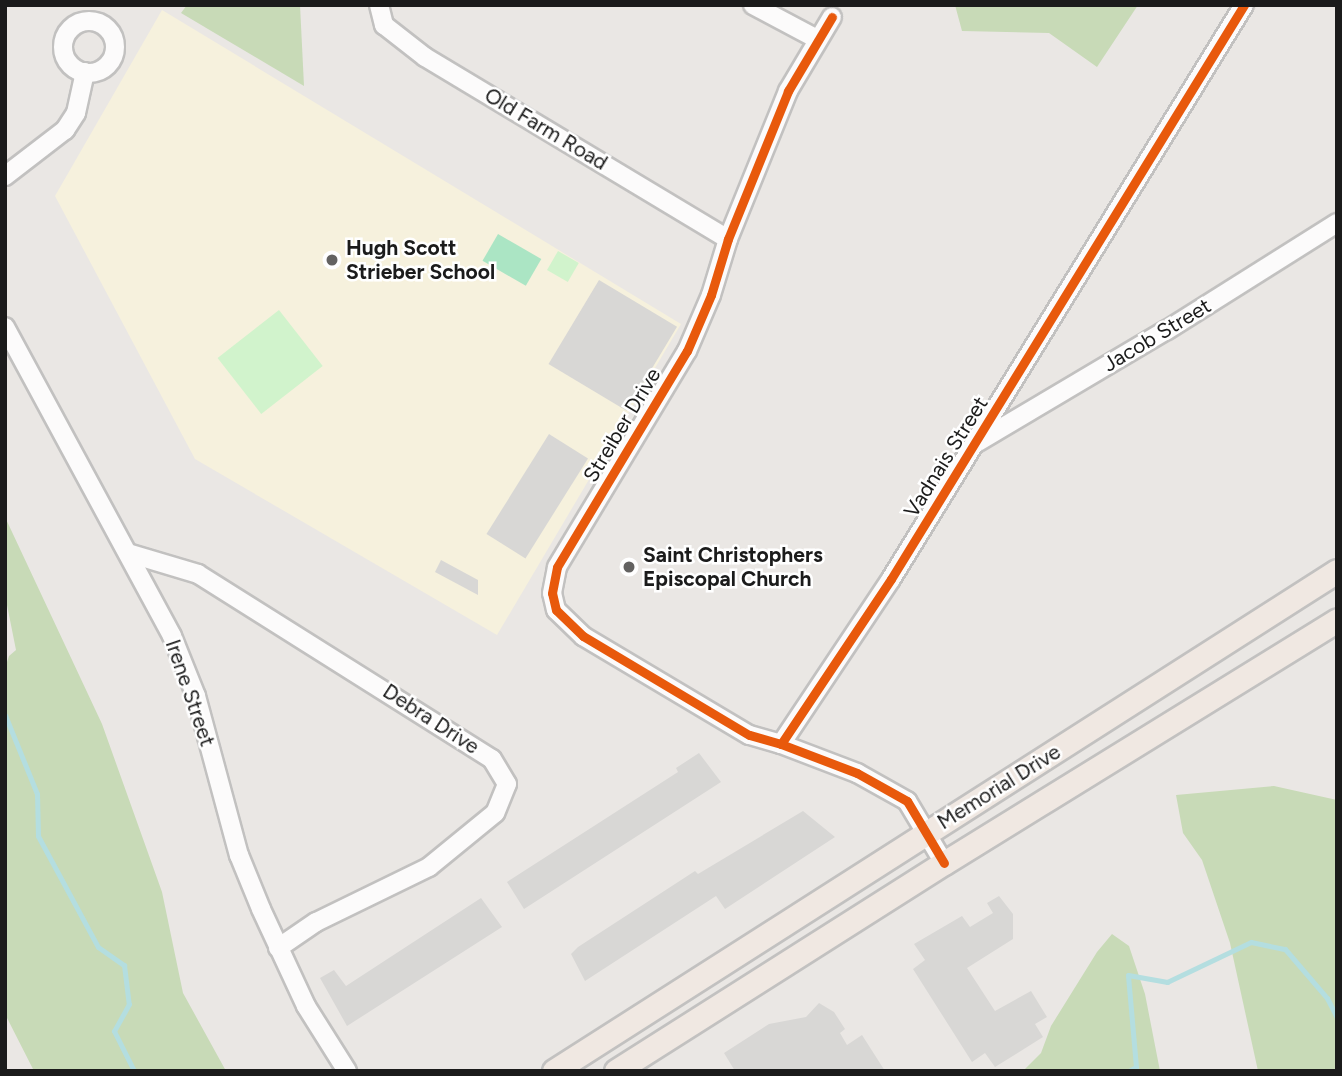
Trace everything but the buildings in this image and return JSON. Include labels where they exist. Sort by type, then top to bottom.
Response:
[{"type":"main road","name":"Memorial Drive","points":[[554,1071],[1337,571]]},
{"type":"main road","name":"Memorial Drive","points":[[616,1071],[944,863],[1337,620]]},
{"type":"street","name":"Old Farm Road","points":[[379,5],[384,25],[425,57],[728,239]]},
{"type":"street","points":[[753,5],[817,39]]},
{"type":"street","name":"Vadnais Street","points":[[781,744],[891,579],[1244,5]]},
{"type":"street","name":"Streiber Drive","points":[[781,744],[749,736],[583,636],[556,610],[552,593],[557,567],[687,351],[711,295],[728,239],[788,91],[832,17]]},
{"type":"street","points":[[5,176],[65,130],[76,113],[85,72]]},
{"type":"street","name":"Jacob Street","points":[[976,443],[1178,323],[1337,223]]},
{"type":"street","name":"Irene Street","points":[[5,327],[172,636],[196,696],[239,855],[306,1006],[347,1071]]},
{"type":"street","name":"Debra Drive","points":[[128,553],[198,574],[492,759],[507,784],[495,813],[429,867],[316,922],[278,948]]},
{"type":"street","points":[[781,744],[857,773],[907,801],[944,863]]},
{"type":"shaded area","name":"Hugh Scott Strieber School","points":[[162,10],[681,324],[497,635],[195,459],[55,196]]},
{"type":"shaded area","points":[[599,280],[677,327],[627,411],[549,364]]},
{"type":"shaded area","points":[[549,434],[588,458],[525,558],[486,534]]},
{"type":"shaded area","points":[[441,560],[478,580],[478,595],[435,572]]},
{"type":"shaded area","points":[[699,753],[721,782],[524,909],[507,882],[678,772],[676,768]]},
{"type":"shaded area","points":[[803,811],[835,837],[725,909],[716,896],[585,981],[571,954],[578,947],[695,871],[698,874]]},
{"type":"shaded area","points":[[999,896],[1013,914],[1013,939],[967,968],[995,1011],[1031,991],[1047,1017],[1035,1024],[1043,1037],[995,1067],[985,1053],[972,1062],[913,969],[925,960],[914,944],[962,916],[970,927],[993,913],[987,903]]},
{"type":"shaded area","points":[[481,898],[502,927],[347,1026],[320,978],[334,970],[346,986]]},
{"type":"shaded area","points":[[819,1003],[834,1012],[845,1029],[840,1033],[847,1045],[862,1035],[885,1071],[735,1071],[724,1053],[769,1024],[806,1017]]},
{"type":"green space","points":[[187,5],[300,5],[304,86],[181,13]]},
{"type":"green space","points":[[955,5],[1138,5],[1097,67],[1049,33],[962,31]]},
{"type":"green space","points":[[498,234],[541,259],[526,286],[482,261]]},
{"type":"green space","points":[[558,251],[579,263],[568,282],[547,270]]},
{"type":"green space","points":[[279,310],[323,366],[261,414],[218,358]]},
{"type":"green space","points":[[5,517],[102,724],[162,892],[183,993],[226,1071],[34,1071],[5,1014],[5,668],[9,656],[16,650],[5,595]]},
{"type":"green space","points":[[1274,786],[1337,800],[1337,1071],[1258,1071],[1230,943],[1202,860],[1183,833],[1176,795]]},
{"type":"green space","points":[[1112,934],[1129,946],[1145,994],[1160,1071],[1023,1071],[1041,1053],[1051,1026],[1097,952]]},
{"type":"waterway","points":[[5,715],[37,794],[38,836],[98,947],[124,965],[129,1004],[114,1031],[134,1071]]},
{"type":"waterway","points":[[1129,1071],[1136,1067],[1128,975],[1167,982],[1251,942],[1285,949],[1327,998],[1337,1018]]},
{"type":"cycle path","points":[[944,863],[907,801],[857,773],[781,744],[891,579],[1244,5]]},
{"type":"cycle path","points":[[781,744],[749,735],[583,636],[556,610],[552,593],[557,567],[687,351],[711,295],[728,239],[788,91],[832,17]]},
{"type":"place","name":"Hugh Scott Strieber School","points":[[332,260]]},
{"type":"place","name":"Saint Christophers Episcopal Church","points":[[629,567]]}]
